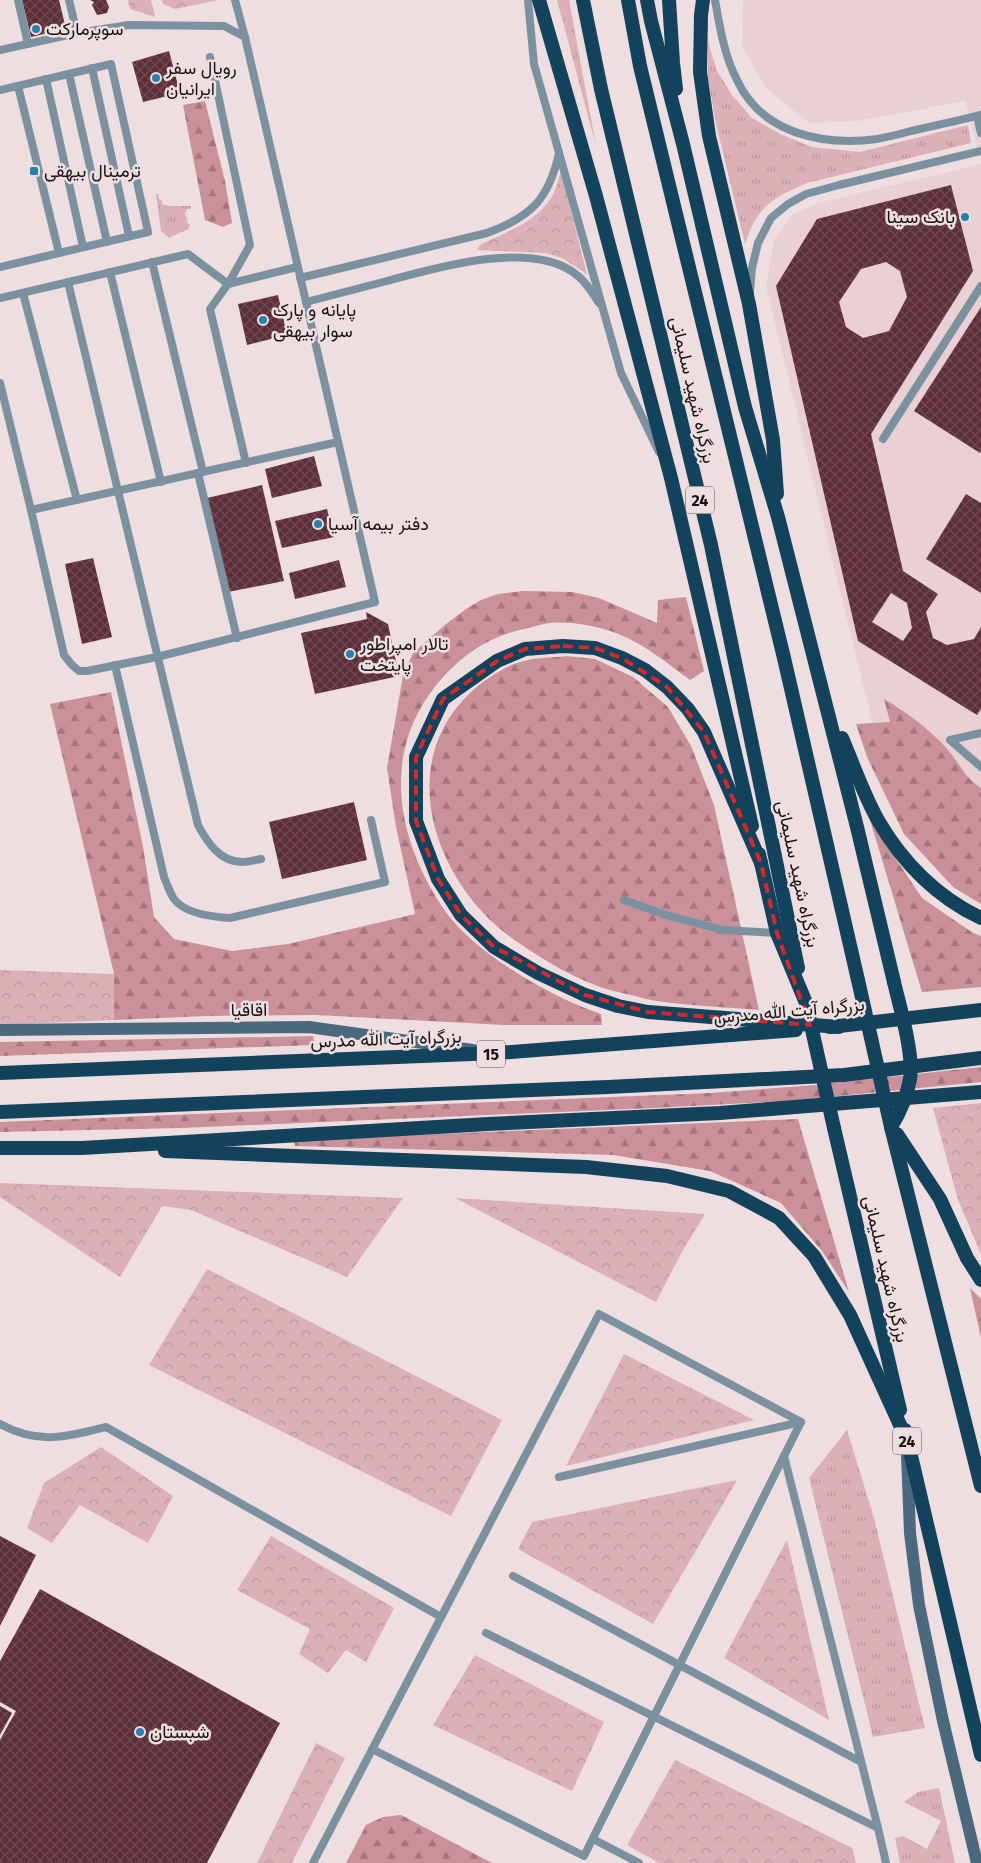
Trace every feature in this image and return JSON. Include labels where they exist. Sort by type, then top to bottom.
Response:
[{"type":"highway","points":[[539,0],[596,196],[671,478],[777,933],[806,1003]]},
{"type":"highway","name":"بزرگراه شهید سلیمانی","points":[[583,0],[601,89],[711,545],[806,1003],[834,1128],[981,1755]]},
{"type":"highway","name":"بزرگراه شهید سلیمانی","points":[[628,0],[640,66],[784,658],[891,1126],[981,1486]]},
{"type":"highway","points":[[647,0],[745,408],[778,517],[826,702],[907,1041],[910,1077],[902,1109],[891,1126],[940,1200],[967,1258],[981,1280]]},
{"type":"highway","points":[[669,0],[673,63],[683,144]]},
{"type":"highway","points":[[703,0],[700,72],[709,136],[749,304],[773,440],[778,517]]},
{"type":"highway","points":[[761,863],[704,732],[688,709],[668,687],[645,670],[622,658],[594,648],[563,646],[525,649],[497,661],[443,698],[416,757],[416,821],[438,879],[461,915],[494,947],[546,977],[585,995],[618,1006],[648,1012],[839,1027]]},
{"type":"highway","points":[[826,702],[879,822],[901,855],[948,900],[981,918]]},
{"type":"highway","name":"بزرگراه آیت الله مدرس","points":[[0,1073],[498,1054],[839,1027],[981,1010]]},
{"type":"highway","name":"15","points":[[0,1112],[588,1088],[844,1075],[981,1058]]},
{"type":"highway","points":[[82,1148],[488,1124],[720,1113],[981,1092]]},
{"type":"highway","points":[[0,1148],[82,1148],[586,1167],[666,1176],[729,1191],[779,1218],[814,1256],[850,1315],[906,1438]]},
{"type":"main road","name":"اقاقیا","points":[[0,1030],[309,1027],[498,1054]]},
{"type":"main road","points":[[906,1438],[910,1533],[919,1605],[943,1721],[977,1863]]},
{"type":"lane","points":[[18,0],[28,44]]},
{"type":"lane","points":[[69,0],[77,33]]},
{"type":"lane","points":[[0,383],[64,655],[79,671],[157,657],[375,602],[235,0]]},
{"type":"lane","points":[[528,0],[534,64],[622,373],[671,478]]},
{"type":"lane","points":[[715,0],[723,46],[737,82],[756,109],[781,128],[803,135],[841,141],[878,139],[979,116],[981,133]]},
{"type":"lane","points":[[0,50],[77,33],[128,25],[224,26],[245,37]]},
{"type":"lane","points":[[210,57],[250,245],[228,284],[210,309],[246,463]]},
{"type":"lane","points":[[0,90],[111,64],[148,232],[0,267]]},
{"type":"lane","points":[[92,68],[129,236]]},
{"type":"lane","points":[[69,74],[107,242]]},
{"type":"lane","points":[[46,79],[83,247]]},
{"type":"lane","points":[[18,86],[59,253]]},
{"type":"lane","points":[[300,278],[487,233],[502,227],[532,209],[545,193],[554,175],[559,151]]},
{"type":"lane","points":[[749,304],[752,268],[758,243],[771,218],[788,204],[806,194],[839,184],[981,151]]},
{"type":"lane","points":[[0,298],[188,254],[228,284]]},
{"type":"lane","points":[[306,302],[459,262],[518,258],[542,260],[561,266],[578,275],[603,308]]},
{"type":"lane","points":[[152,262],[237,638]]},
{"type":"lane","points":[[228,284],[297,266]]},
{"type":"lane","points":[[110,272],[161,482]]},
{"type":"lane","points":[[68,282],[198,826],[217,853],[227,859],[241,862],[262,859]]},
{"type":"lane","points":[[883,439],[981,286]]},
{"type":"lane","points":[[24,293],[77,500]]},
{"type":"lane","points":[[30,510],[338,442]]},
{"type":"lane","points":[[116,665],[164,877],[175,900],[193,912],[210,917],[230,918],[385,882],[371,820]]},
{"type":"lane","points":[[981,733],[950,740],[981,767]]},
{"type":"lane","points":[[624,900],[666,915],[723,930],[777,933]]},
{"type":"lane","points":[[313,1863],[599,1314],[801,1422]]},
{"type":"lane","points":[[372,1749],[584,1856],[801,1422]]},
{"type":"lane","points":[[560,1477],[801,1422]]},
{"type":"lane","points":[[0,1424],[16,1433],[44,1438],[66,1438],[106,1427],[441,1617]]},
{"type":"lane","points":[[784,1456],[886,1863]]},
{"type":"lane","points":[[514,1576],[861,1762]]},
{"type":"lane","points":[[486,1634],[878,1828]]},
{"type":"lane","points":[[592,1839],[638,1863]]},
{"type":"highlighted area","points":[[563,646],[595,648],[622,658],[667,687],[704,732],[761,863],[777,933],[810,1025],[648,1012],[585,995],[494,947],[461,915],[438,879],[416,821],[416,757],[443,699],[497,661],[525,649]]},
{"type":"shaded area","points":[[743,0],[981,0],[981,159],[965,101],[858,121],[809,123],[767,89],[742,47]]},
{"type":"shaded area","points":[[981,164],[981,879],[900,784],[872,722],[766,286],[774,240],[792,215],[818,203]]},
{"type":"green space","points":[[128,0],[151,0],[155,17],[130,9]]},
{"type":"green space","points":[[162,0],[219,0],[175,9],[163,4]]},
{"type":"green space","points":[[557,0],[569,0],[596,146]]},
{"type":"green space","points":[[708,42],[717,71],[732,95],[752,118],[780,134],[812,147],[860,152],[968,125],[971,143],[800,186],[785,193],[766,206],[754,222],[745,244],[716,124],[708,78]]},
{"type":"green space","points":[[205,101],[225,181],[232,223],[223,227],[205,220],[183,105]]},
{"type":"green space","points":[[561,172],[587,274],[562,258],[546,253],[477,250],[480,245],[519,226],[537,214],[551,198]]},
{"type":"green space","points":[[156,194],[162,200],[162,204],[169,206],[191,206],[190,209],[187,209],[185,215],[188,220],[186,221],[190,225],[188,229],[169,238],[161,231]]},
{"type":"green space","points":[[523,591],[572,592],[599,598],[657,623],[658,600],[686,597],[704,671],[690,680],[664,660],[616,633],[575,623],[542,624],[498,637],[469,653],[444,676],[424,703],[410,731],[403,761],[401,790],[405,821],[413,850],[426,880],[443,908],[456,925],[493,957],[559,997],[601,1014],[602,1025],[504,1025],[316,1015],[207,1016],[114,1020],[114,974],[50,704],[111,692],[143,847],[154,917],[174,939],[232,951],[288,944],[415,914],[396,827],[387,768],[403,675],[413,653],[466,609],[481,600],[498,594]]},
{"type":"green space","points":[[566,656],[595,659],[633,677],[668,707],[691,746],[714,805],[759,1010],[654,1001],[608,990],[573,975],[529,950],[509,936],[483,913],[461,885],[444,854],[433,821],[429,787],[434,754],[447,722],[470,693],[502,669],[529,660]]},
{"type":"green space","points":[[884,699],[934,735],[967,775],[981,788],[981,904],[953,887],[904,834],[867,757],[856,724],[890,722]]},
{"type":"green space","points":[[870,820],[922,898],[973,933],[981,936],[981,987],[922,992]]},
{"type":"green space","points":[[0,970],[114,974],[114,1020],[0,1025]]},
{"type":"green space","points":[[313,1036],[315,1045],[0,1056],[0,1042]]},
{"type":"green space","points":[[981,1067],[981,1082],[788,1101],[181,1128],[0,1132],[0,1122],[710,1093],[816,1085]]},
{"type":"green space","points":[[981,1103],[981,1254],[958,1200],[933,1108]]},
{"type":"green space","points":[[798,1119],[849,1292],[822,1251],[781,1203],[710,1171],[613,1155],[295,1146],[294,1140]]},
{"type":"green space","points":[[0,1183],[403,1198],[347,1277],[191,1210],[162,1206],[120,1277],[0,1197]]},
{"type":"green space","points":[[455,1198],[705,1214],[683,1250],[656,1302]]},
{"type":"green space","points":[[207,1269],[502,1420],[451,1516],[149,1365]]},
{"type":"green space","points":[[970,1288],[981,1299],[981,1338]]},
{"type":"green space","points":[[624,1354],[754,1420],[566,1466]]},
{"type":"green space","points":[[847,1430],[874,1518],[925,1728],[873,1737],[809,1478]]},
{"type":"green space","points":[[101,1447],[173,1496],[148,1543],[80,1505],[52,1543],[27,1528],[44,1483]]},
{"type":"green space","points":[[737,1480],[653,1624],[518,1549],[532,1522]]},
{"type":"green space","points":[[271,1536],[394,1608],[366,1662],[346,1650],[328,1673],[299,1654],[310,1629],[237,1590]]},
{"type":"green space","points":[[787,1540],[829,1720],[724,1658]]},
{"type":"green space","points":[[475,1655],[604,1722],[572,1791],[433,1725]]},
{"type":"green space","points":[[316,1743],[345,1758],[292,1863],[257,1863]]},
{"type":"green space","points":[[675,1760],[852,1848],[856,1863],[659,1863],[627,1845]]},
{"type":"green space","points":[[939,1788],[955,1863],[900,1863],[895,1838],[903,1836],[927,1849],[941,1821],[904,1802],[918,1792]]},
{"type":"green space","points":[[401,1815],[492,1863],[346,1863],[366,1825],[383,1817]]},
{"type":"building","points":[[22,0],[59,0],[66,29],[31,37]]},
{"type":"building","points":[[90,0],[106,0],[109,7],[107,13],[97,15],[92,5],[94,2]]},
{"type":"building","name":"رویال سفر ایرانیان","points":[[169,51],[180,93],[143,102],[132,62]]},
{"type":"building","points":[[951,185],[973,271],[871,434],[903,571],[938,594],[926,612],[933,638],[947,645],[974,639],[981,627],[981,709],[977,715],[858,641],[776,286],[817,219]],"holes":[[[886,262],[900,271],[907,297],[889,331],[863,338],[846,327],[839,302],[861,269]],[[891,593],[907,603],[912,628],[903,641],[872,622]]]},
{"type":"building","name":"پایانه و پارک سوار بیهقی","points":[[278,295],[287,335],[247,345],[238,304]]},
{"type":"building","points":[[981,307],[981,451],[980,453],[914,411]]},
{"type":"building","points":[[314,456],[322,486],[272,498],[265,469]]},
{"type":"building","points":[[262,485],[284,581],[228,592],[207,498]]},
{"type":"building","points":[[966,494],[981,503],[981,593],[926,559]]},
{"type":"building","points":[[327,509],[334,537],[282,548],[275,521]]},
{"type":"building","points":[[93,558],[112,637],[82,644],[65,564]]},
{"type":"building","points":[[339,560],[346,587],[295,599],[289,573]]},
{"type":"building","name":"تالار امپراطور پایتخت","points":[[366,612],[388,624],[399,676],[315,694],[301,633],[367,619]]},
{"type":"building","points":[[354,802],[367,860],[282,879],[269,822]]},
{"type":"building","points":[[0,1536],[36,1555],[0,1626]]},
{"type":"building","name":"شبستان","points":[[40,1589],[280,1723],[207,1863],[0,1863],[0,1740],[16,1711],[0,1702],[0,1661]]},
{"type":"building","points":[[0,1706],[12,1713],[0,1735]]},
{"type":"place","name":"سوپرمارکت","points":[[36,29]]},
{"type":"place","name":"رویال سفر ایرانیان","points":[[156,78]]},
{"type":"place","name":"ترمینال بیهقی","points":[[34,171]]},
{"type":"place","name":"بانک سینا","points":[[965,217]]},
{"type":"place","name":"پایانه و پارک سوار بیهقی","points":[[263,320]]},
{"type":"place","name":"دفتر بیمه آسیا","points":[[318,524]]},
{"type":"place","name":"تالار امپراطور پایتخت","points":[[350,654]]},
{"type":"place","name":"شبستان","points":[[140,1732]]}]
